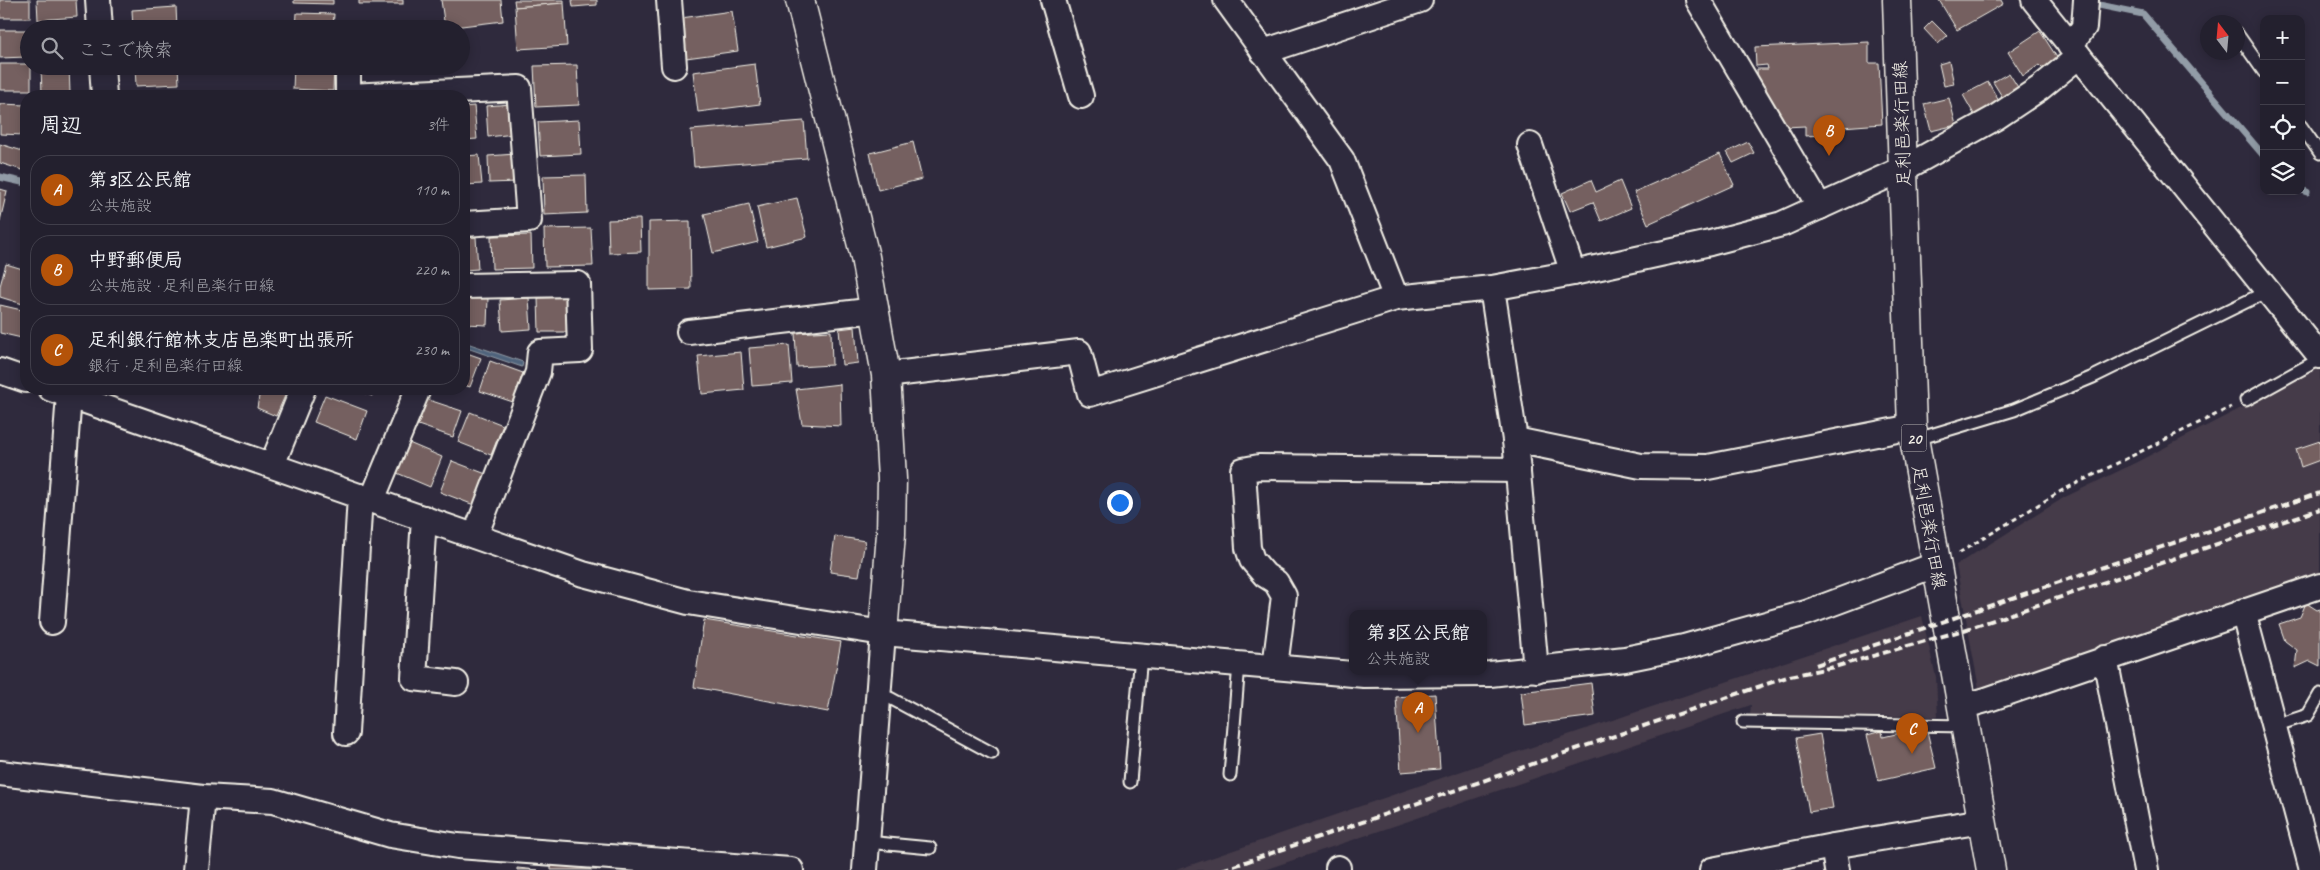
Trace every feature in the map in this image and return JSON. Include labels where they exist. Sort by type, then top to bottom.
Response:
[{"type":"main road","points":[[800,0],[865,257],[886,374],[892,498],[891,543],[882,633]]},
{"type":"main road","name":"足利邑楽行田線","points":[[1897,0],[1904,168],[1907,321],[1913,434],[1946,560],[1963,716],[1992,870]]},
{"type":"street","points":[[98,0],[99,20]]},
{"type":"street","points":[[669,0],[674,66]]},
{"type":"street","points":[[1053,0],[1082,96]]},
{"type":"street","points":[[1226,0],[1342,160],[1396,298]]},
{"type":"street","points":[[1263,52],[1420,0]]},
{"type":"street","points":[[1698,0],[1820,207]]},
{"type":"street","points":[[2034,0],[2320,358]]},
{"type":"street","points":[[886,374],[1079,352],[1090,394],[1396,298],[1492,288],[1710,243],[1782,224],[1904,168],[1995,118],[2040,88],[2075,51],[2084,27],[2086,0]]},
{"type":"street","points":[[103,75],[104,90]]},
{"type":"street","points":[[348,75],[348,90]]},
{"type":"street","points":[[470,90],[519,88],[529,220],[470,224]]},
{"type":"street","points":[[1530,145],[1573,272]]},
{"type":"street","points":[[470,286],[578,284],[580,350],[540,352],[538,372],[475,536]]},
{"type":"street","points":[[1492,288],[1515,440],[1536,670]]},
{"type":"street","points":[[689,332],[876,310]]},
{"type":"street","points":[[0,371],[20,378]]},
{"type":"street","points":[[52,622],[60,395]]},
{"type":"street","points":[[69,395],[583,574],[688,602],[882,633],[1349,674]]},
{"type":"street","points":[[272,465],[301,395]]},
{"type":"street","points":[[346,733],[366,498],[415,395]]},
{"type":"street","points":[[1515,440],[1641,466],[1708,467],[1913,434]]},
{"type":"street","points":[[1275,667],[1284,596],[1276,582],[1265,575],[1252,560],[1248,548],[1244,470],[1259,466],[1518,470]]},
{"type":"street","points":[[424,518],[414,678],[456,683]]},
{"type":"street","points":[[1487,673],[1536,670],[1626,659],[1750,631],[1806,613],[1946,560]]},
{"type":"street","points":[[1963,716],[1977,703],[2320,586]]},
{"type":"street","points":[[2244,611],[2312,870]]},
{"type":"street","points":[[865,870],[882,633]]},
{"type":"street","points":[[2105,658],[2146,870]]},
{"type":"street","points":[[1364,675],[1448,675]]},
{"type":"street","points":[[0,773],[203,797],[273,801],[390,835],[458,846],[623,863],[791,870]]},
{"type":"street","points":[[196,870],[203,797]]},
{"type":"street","points":[[1712,870],[1833,846],[1982,821]]},
{"type":"street","points":[[1833,846],[1837,870]]},
{"type":"lane","points":[[2245,45],[2260,66]]},
{"type":"lane","points":[[2305,132],[2320,153]]},
{"type":"lane","points":[[1913,434],[2014,410],[2084,380],[2268,291]]},
{"type":"lane","points":[[2246,400],[2320,358]]},
{"type":"lane","points":[[1130,782],[1141,655]]},
{"type":"lane","points":[[1230,775],[1239,664]]},
{"type":"lane","points":[[2274,726],[2308,715],[2320,694]]},
{"type":"lane","points":[[878,695],[890,698],[992,753]]},
{"type":"lane","points":[[1743,722],[1963,716]]},
{"type":"lane","points":[[867,842],[930,848]]},
{"type":"path","points":[[1946,560],[2061,491],[2246,400]]},
{"type":"shaded area","points":[[2320,367],[2320,577],[1980,694],[1956,565],[2065,497]]},
{"type":"shaded area","points":[[1922,616],[1936,677],[1938,717],[1750,715],[1751,705],[1264,870],[1176,870],[1502,757]]},
{"type":"water","points":[[470,344],[523,362],[522,367],[470,349]]},
{"type":"building","points":[[0,0],[30,0],[30,18],[0,18]]},
{"type":"building","points":[[37,0],[76,0],[77,17],[38,20]]},
{"type":"building","points":[[294,0],[333,0],[333,4],[294,3]]},
{"type":"building","points":[[359,0],[403,0],[403,4],[359,4]]},
{"type":"building","points":[[441,0],[501,0],[503,21],[470,25],[470,20],[444,20]]},
{"type":"building","points":[[514,0],[564,0],[564,3],[515,7]]},
{"type":"building","points":[[572,0],[597,0],[597,5],[573,7]]},
{"type":"building","points":[[1939,0],[2001,0],[2003,4],[1957,30]]},
{"type":"building","points":[[564,3],[567,46],[518,49],[515,7]]},
{"type":"building","points":[[176,7],[177,20],[133,20],[132,10]]},
{"type":"building","points":[[732,11],[738,51],[686,58],[681,18]]},
{"type":"building","points":[[297,13],[334,14],[334,20],[297,20]]},
{"type":"building","points":[[1932,21],[1947,36],[1938,44],[1924,29]]},
{"type":"building","points":[[0,30],[20,30],[20,57],[0,58]]},
{"type":"building","points":[[2040,31],[2058,59],[2043,69],[2039,65],[2023,76],[2008,52]]},
{"type":"building","points":[[1869,42],[1869,63],[1879,63],[1882,124],[1842,127],[1842,134],[1805,136],[1805,126],[1785,127],[1767,96],[1766,86],[1758,87],[1757,69],[1768,69],[1767,65],[1756,66],[1755,47]]},
{"type":"building","points":[[1949,61],[1954,84],[1944,86],[1939,64]]},
{"type":"building","points":[[0,64],[20,64],[20,75],[31,75],[31,90],[0,90]]},
{"type":"building","points":[[755,64],[760,104],[698,112],[693,72]]},
{"type":"building","points":[[577,65],[579,105],[536,107],[534,66]]},
{"type":"building","points":[[2009,73],[2019,89],[2003,98],[1993,82]]},
{"type":"building","points":[[41,75],[69,75],[70,90],[42,90]]},
{"type":"building","points":[[135,75],[178,75],[179,84],[136,86]]},
{"type":"building","points":[[294,75],[334,75],[333,90],[293,89]]},
{"type":"building","points":[[1988,82],[2000,103],[1975,116],[1963,95]]},
{"type":"building","points":[[1949,98],[1956,125],[1931,131],[1924,104]]},
{"type":"building","points":[[0,104],[20,105],[20,135],[0,134]]},
{"type":"building","points":[[511,104],[514,134],[488,137],[486,106]]},
{"type":"building","points":[[470,106],[474,106],[477,139],[470,140]]},
{"type":"building","points":[[579,120],[581,154],[540,156],[538,122]]},
{"type":"building","points":[[804,121],[807,158],[694,167],[691,130]]},
{"type":"building","points":[[913,142],[922,179],[878,190],[870,153]]},
{"type":"building","points":[[1748,142],[1754,153],[1733,163],[1727,152]]},
{"type":"building","points":[[0,144],[20,150],[20,169],[0,163]]},
{"type":"building","points":[[515,154],[517,182],[489,183],[488,156]]},
{"type":"building","points":[[1720,154],[1734,185],[1648,224],[1634,192]]},
{"type":"building","points":[[479,155],[482,184],[470,185],[470,156]]},
{"type":"building","points":[[586,175],[587,213],[544,215],[543,176]]},
{"type":"building","points":[[1591,180],[1596,192],[1620,181],[1631,208],[1601,221],[1593,202],[1570,211],[1562,193]]},
{"type":"building","points":[[0,189],[7,191],[0,221]]},
{"type":"building","points":[[797,198],[807,237],[766,247],[757,207]]},
{"type":"building","points":[[749,204],[758,242],[713,253],[704,214]]},
{"type":"building","points":[[640,219],[641,252],[609,253],[608,220]]},
{"type":"building","points":[[690,221],[691,289],[649,290],[649,222]]},
{"type":"building","points":[[591,228],[593,266],[545,267],[544,229]]},
{"type":"building","points":[[531,235],[532,268],[492,269],[491,236]]},
{"type":"building","points":[[476,237],[478,269],[470,270],[470,238]]},
{"type":"building","points":[[6,264],[20,268],[20,303],[0,297],[0,286]]},
{"type":"building","points":[[470,297],[488,298],[487,325],[470,324]]},
{"type":"building","points":[[569,297],[570,332],[539,332],[538,298]]},
{"type":"building","points":[[529,298],[531,329],[502,331],[500,300]]},
{"type":"building","points":[[0,305],[20,310],[20,338],[0,333]]},
{"type":"building","points":[[855,327],[858,363],[842,365],[839,329]]},
{"type":"building","points":[[831,331],[832,365],[797,367],[795,333]]},
{"type":"building","points":[[789,345],[792,383],[752,386],[749,348]]},
{"type":"building","points":[[741,352],[744,390],[702,394],[698,356]]},
{"type":"building","points":[[470,354],[481,358],[470,387]]},
{"type":"building","points":[[490,361],[523,373],[513,402],[480,391]]},
{"type":"building","points":[[840,384],[841,426],[802,424],[796,389]]},
{"type":"building","points":[[256,395],[285,395],[276,416],[257,408],[259,396]]},
{"type":"building","points":[[325,395],[367,411],[357,439],[314,422]]},
{"type":"building","points":[[426,399],[462,411],[453,437],[418,425]]},
{"type":"building","points":[[470,412],[503,425],[491,455],[458,442]]},
{"type":"building","points":[[2320,441],[2320,460],[2301,467],[2296,449]]},
{"type":"building","points":[[409,443],[442,457],[430,487],[397,473]]},
{"type":"building","points":[[452,461],[486,474],[474,505],[440,492]]},
{"type":"building","points":[[835,536],[865,541],[859,576],[830,572]]},
{"type":"building","points":[[2306,603],[2317,610],[2320,609],[2320,666],[2310,661],[2295,668],[2297,650],[2285,641],[2279,624],[2300,617]]},
{"type":"building","points":[[704,620],[841,642],[828,712],[694,687]]},
{"type":"building","points":[[1591,683],[1595,716],[1525,725],[1521,692]]},
{"type":"building","points":[[1435,694],[1440,769],[1401,772],[1396,697]]},
{"type":"building","points":[[1926,727],[1936,768],[1878,781],[1867,735],[1882,731],[1883,737]]},
{"type":"building","points":[[1820,734],[1833,808],[1809,812],[1796,738]]},
{"type":"building","points":[[551,864],[597,867],[597,870],[551,870]]},
{"type":"building","points":[[517,868],[538,870],[517,870]]},
{"type":"waterway","points":[[2099,5],[2143,14],[2260,151]]},
{"type":"waterway","points":[[0,177],[20,182]]},
{"type":"railway","points":[[1816,665],[2320,493]]},
{"type":"railway","points":[[1222,870],[1790,676],[1834,667],[1964,630],[2320,509]]},
{"type":"place","name":"中野郵便局","points":[[1829,156]]},
{"type":"place","name":"第3区公民館","points":[[1418,733]]},
{"type":"place","name":"足利銀行館林支店邑楽町出張所","points":[[1912,754]]}]
